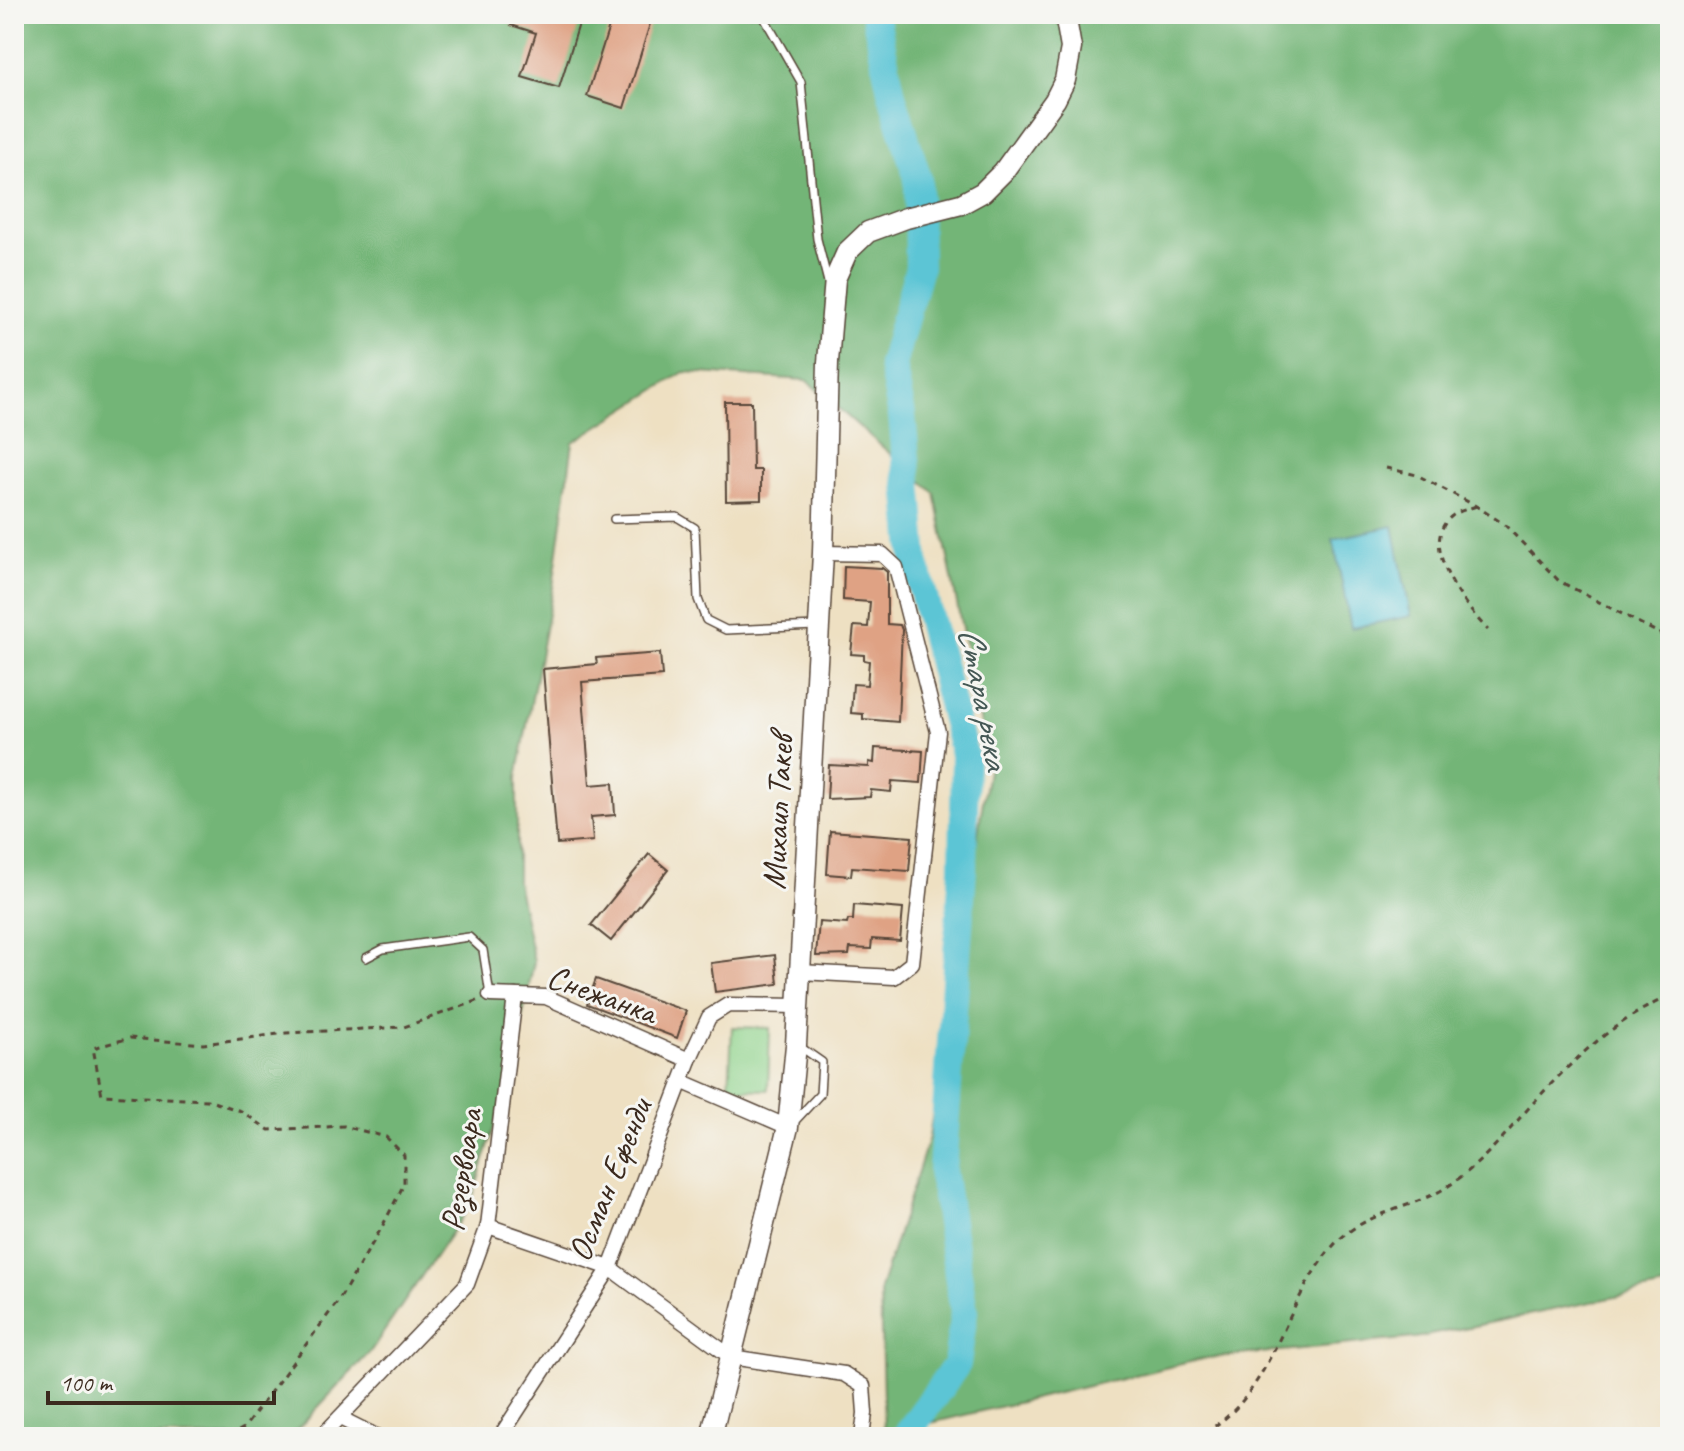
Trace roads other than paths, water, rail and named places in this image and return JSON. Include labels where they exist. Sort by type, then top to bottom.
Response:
[{"type":"main road","name":"Михаил Такев","points":[[711,1437],[788,1127],[796,1045],[823,553],[832,296],[840,266],[857,241],[878,227],[961,204],[993,183],[1055,100],[1070,61],[1065,14]]},
{"type":"street","points":[[800,972],[894,977],[912,963],[938,732],[896,567],[882,554],[823,553]]},
{"type":"street","name":"Снежанка","points":[[493,995],[546,997],[689,1060]]},
{"type":"street","name":"Резервоара","points":[[321,1437],[467,1284],[488,1226],[515,996]]},
{"type":"street","name":"Осман Ефенди","points":[[500,1437],[610,1268],[689,1060],[709,1017],[728,1005],[798,1006]]},
{"type":"street","points":[[681,1081],[788,1127]]},
{"type":"street","points":[[488,1226],[610,1268],[731,1357],[844,1374],[863,1386],[865,1413],[862,1437]]},
{"type":"street","points":[[340,1418],[378,1437]]},
{"type":"lane","points":[[761,14],[801,82],[817,239],[832,296]]},
{"type":"lane","points":[[614,519],[677,517],[695,528],[698,599],[706,620],[726,630],[819,626]]},
{"type":"lane","points":[[366,958],[383,949],[469,937],[483,950],[493,995]]},
{"type":"lane","points":[[788,1127],[820,1094],[822,1062],[796,1045]]},
{"type":"water","points":[[1393,526],[1411,616],[1351,628],[1333,539]]},
{"type":"waterway","name":"Стара река","points":[[875,14],[892,95],[918,179],[919,267],[892,365],[902,415],[915,561],[965,758],[963,869],[942,1171],[964,1312],[957,1364],[905,1437]]}]
